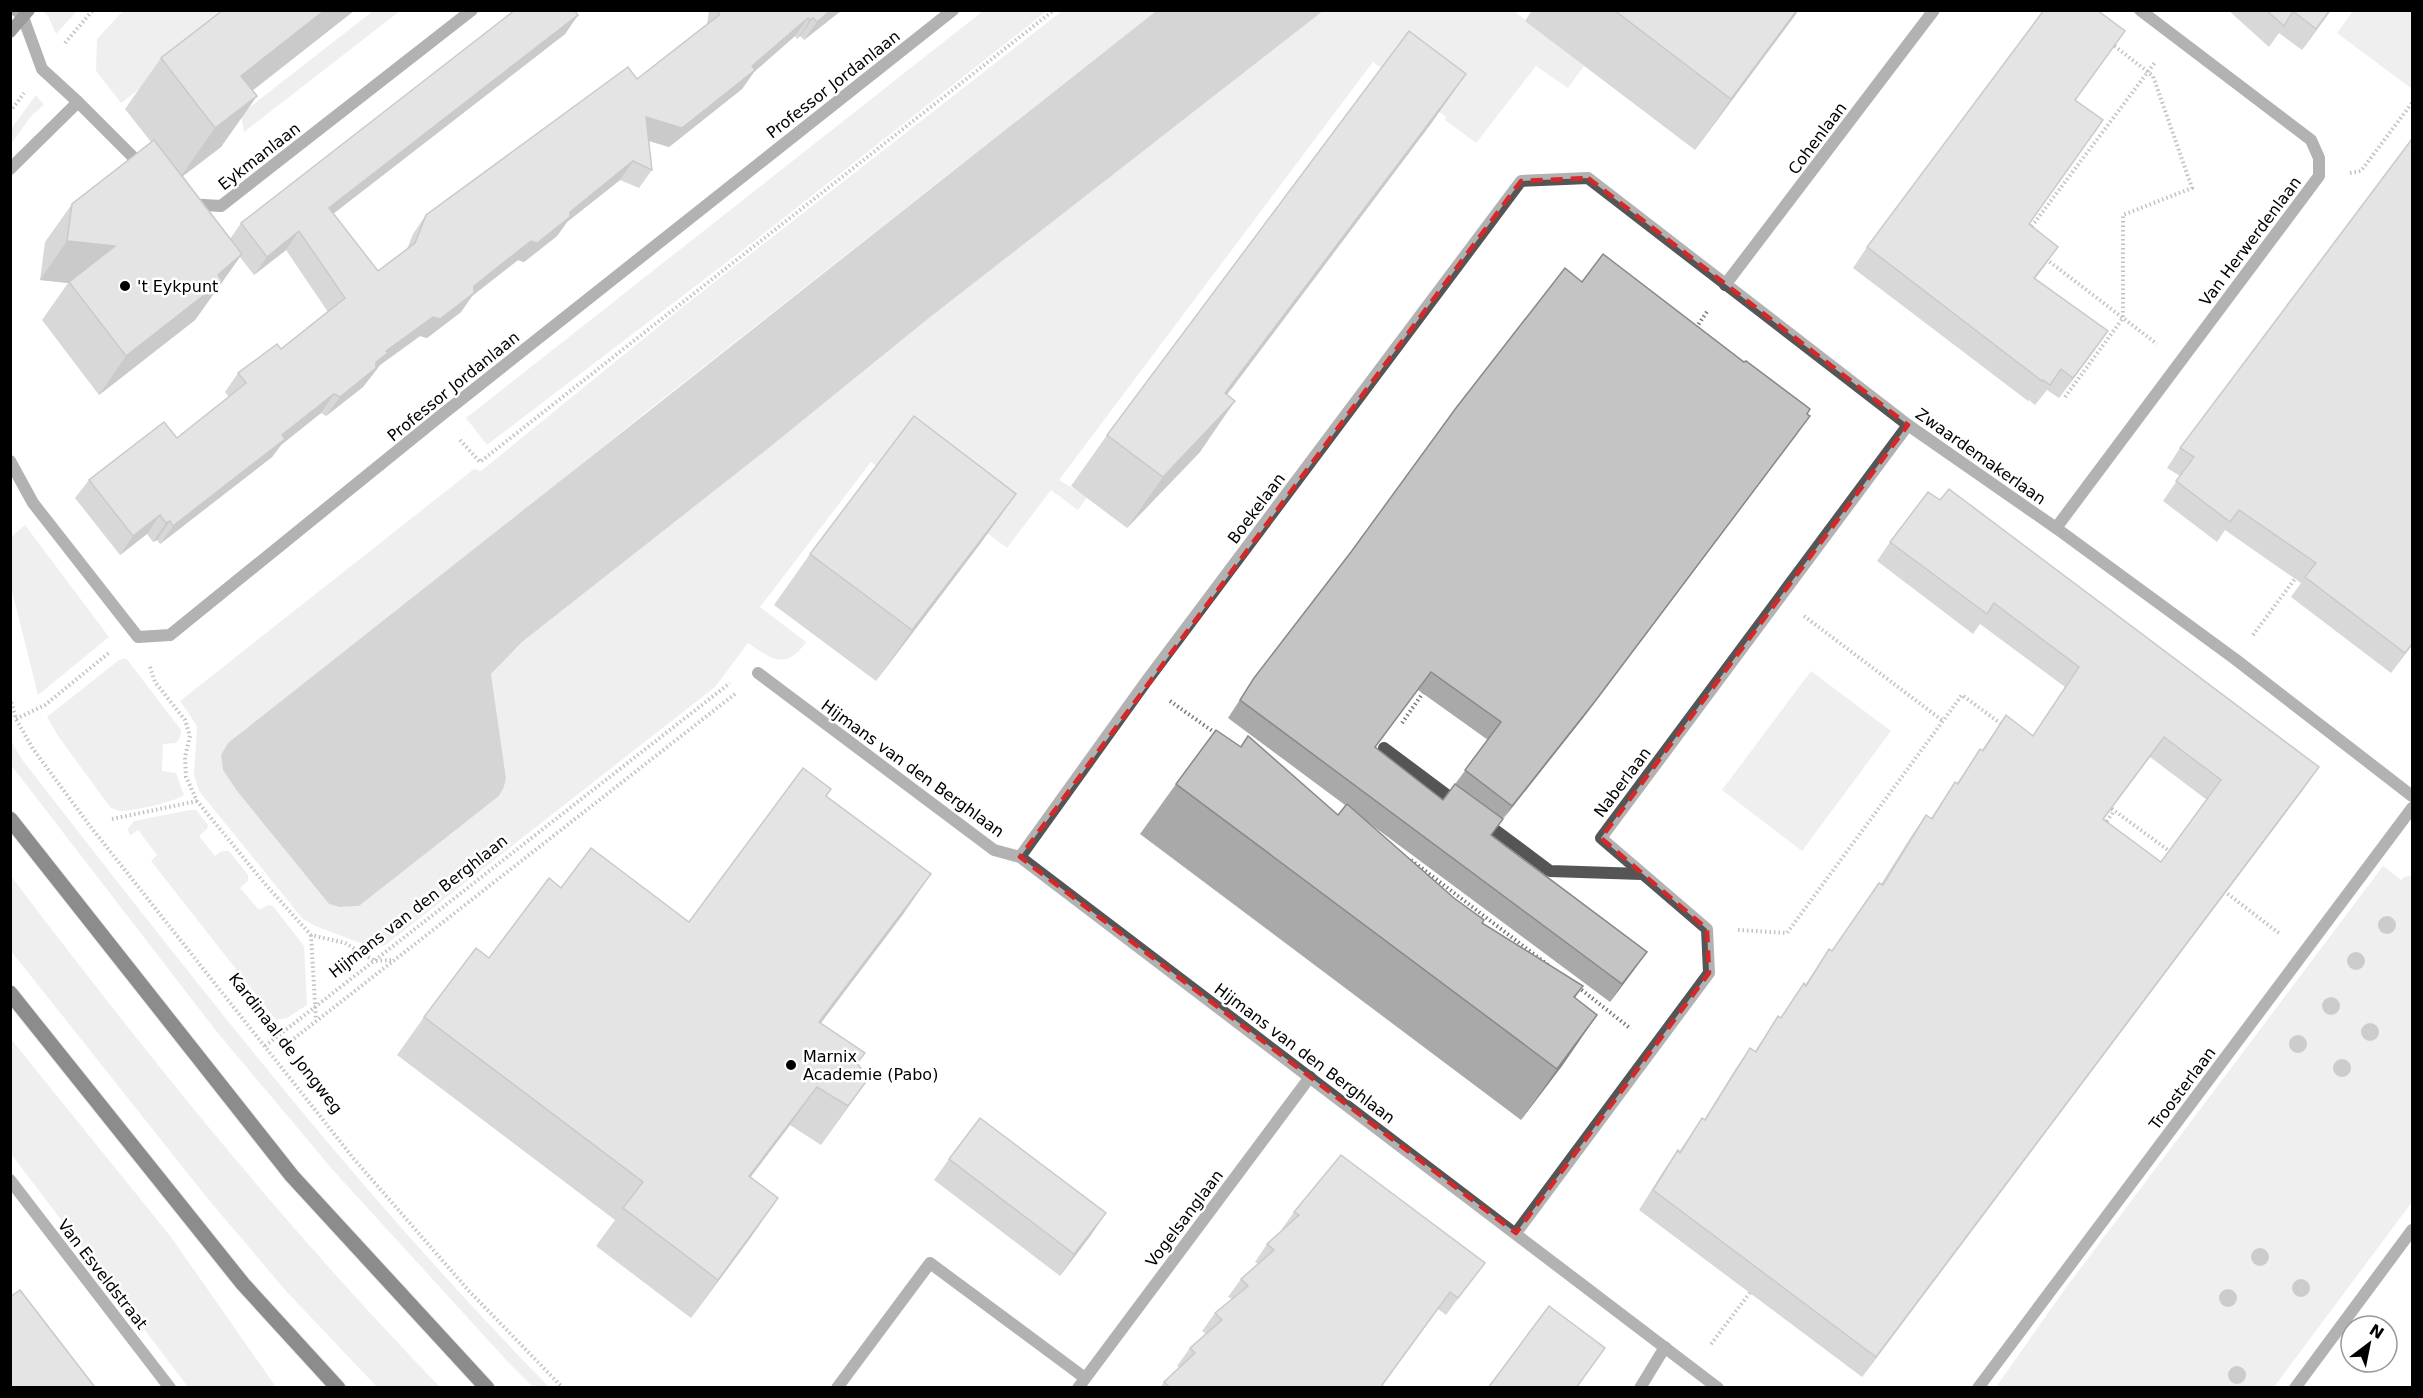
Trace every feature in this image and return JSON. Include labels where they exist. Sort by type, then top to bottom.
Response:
[{"type":"main road","points":[[10,32],[23,13]]},
{"type":"main road","points":[[10,819],[292,1176],[487,1388]]},
{"type":"main road","points":[[10,993],[243,1284],[338,1388]]},
{"type":"street","name":"Eykmanlaan","points":[[178,203],[221,206],[472,10]]},
{"type":"street","name":"Professor Jordanlaan","points":[[138,637],[170,635],[439,417],[953,10]]},
{"type":"street","name":"Cohenlaan","points":[[1725,285],[1934,10]]},
{"type":"street","name":"Van Herwerdenlaan","points":[[2056,528],[2319,176],[2319,158],[2311,140],[2140,10]]},
{"type":"street","points":[[23,13],[42,69],[154,178]]},
{"type":"street","points":[[10,169],[78,102]]},
{"type":"street","name":"Zwaardemakerlaan","points":[[1521,181],[1588,177],[1908,425],[2056,528],[2235,659],[2412,796]]},
{"type":"street","name":"Boekelaan","points":[[1020,857],[1145,683],[1521,181]]},
{"type":"street","name":"Naberlaan","points":[[1707,929],[1601,838],[1908,425]]},
{"type":"street","points":[[10,461],[33,503],[138,637]]},
{"type":"street","name":"Hijmans van den Berghlaan","points":[[758,674],[994,850],[1020,857],[1718,1388]]},
{"type":"street","points":[[1384,748],[1550,871],[1642,874]]},
{"type":"street","name":"Troosterlaan","points":[[1978,1388],[2412,808]]},
{"type":"street","points":[[1516,1233],[1709,974],[1707,929]]},
{"type":"street","name":"Vogelsanglaan","points":[[837,1388],[930,1263],[1082,1383],[1310,1077]]},
{"type":"street","name":"Van Esveldstraat","points":[[10,1180],[170,1388]]},
{"type":"street","points":[[2295,1388],[2412,1230]]},
{"type":"street","points":[[1640,1388],[1665,1347]]},
{"type":"path","points":[[42,69],[93,10]]},
{"type":"path","points":[[439,417],[480,462],[1054,10]]},
{"type":"path","points":[[2028,231],[2174,36]]},
{"type":"path","points":[[2065,397],[2123,318],[2123,216],[2192,188],[2153,76],[2105,39]]},
{"type":"path","points":[[2319,176],[2361,171],[2412,103]]},
{"type":"path","points":[[2040,255],[2180,362]]},
{"type":"path","points":[[1692,333],[1725,285]]},
{"type":"path","points":[[2235,659],[2299,574]]},
{"type":"path","points":[[1779,598],[1943,721]]},
{"type":"path","points":[[16,719],[45,705],[115,647],[138,637],[155,682],[184,720],[190,736],[185,757],[186,777],[197,801],[265,884],[311,935],[345,943],[375,961],[393,960]]},
{"type":"path","points":[[287,1044],[729,701],[758,674]]},
{"type":"path","name":"Hijmans van den Berghlaan","points":[[265,1046],[734,680],[758,674]]},
{"type":"path","points":[[1384,748],[1431,682]]},
{"type":"path","points":[[1145,683],[1223,739]]},
{"type":"path","points":[[1707,929],[1787,933],[1962,695],[2010,731]]},
{"type":"path","name":"Kardinaal de Jongweg","points":[[10,698],[16,719],[33,749],[90,826],[354,1159],[462,1282],[563,1388]]},
{"type":"path","points":[[112,819],[197,801]]},
{"type":"path","points":[[2105,804],[2172,853]]},
{"type":"path","points":[[2100,830],[2114,811]]},
{"type":"path","points":[[1404,855],[1557,972]]},
{"type":"path","points":[[2221,889],[2304,953]]},
{"type":"path","points":[[1456,907],[1461,899]]},
{"type":"path","points":[[311,935],[316,1020]]},
{"type":"path","points":[[1576,986],[1655,1048]]},
{"type":"path","points":[[1692,1368],[1757,1283]]},
{"type":"highlighted area","points":[[1588,178],[1908,425],[1601,838],[1707,929],[1709,973],[1516,1233],[1020,857],[1521,181]]},
{"type":"shaded area","points":[[46,11],[77,11],[56,34],[48,16],[44,13]]},
{"type":"shaded area","points":[[123,11],[241,11],[121,103],[96,71],[97,39]]},
{"type":"shaded area","points":[[373,11],[400,11],[244,132],[241,114]]},
{"type":"shaded area","points":[[983,11],[1047,11],[748,246],[487,445],[466,418]]},
{"type":"shaded area","points":[[1062,11],[1156,11],[646,412],[221,755],[223,770],[237,791],[329,904],[339,907],[359,906],[499,796],[506,778],[491,674],[522,642],[765,451],[929,318],[1323,11],[1514,11],[1584,66],[1568,88],[1536,66],[1476,143],[1445,120],[1446,117],[1373,62],[1059,480],[1087,497],[1078,510],[1051,490],[1007,548],[918,482],[910,491],[871,462],[760,607],[806,642],[792,657],[778,659],[771,657],[748,643],[715,687],[384,946],[371,947],[315,926],[302,918],[199,791],[194,775],[197,726],[180,701],[474,469],[481,471],[685,305]]},
{"type":"shaded area","points":[[1156,11],[1323,11],[929,318],[765,451],[522,642],[491,674],[506,778],[499,796],[359,906],[339,907],[329,904],[237,791],[223,770],[221,755],[228,743]]},
{"type":"shaded area","points":[[2353,11],[2412,11],[2412,89],[2337,33]]},
{"type":"shaded area","points":[[36,95],[44,105],[32,115],[11,144],[11,129]]},
{"type":"shaded area","points":[[25,525],[109,637],[38,695],[11,587],[11,537]]},
{"type":"shaded area","points":[[126,658],[181,730],[180,738],[176,743],[163,744],[162,771],[176,773],[184,795],[153,806],[119,811],[110,807],[58,736],[47,717],[119,660]]},
{"type":"shaded area","points":[[1811,671],[1891,731],[1802,851],[1722,790]]},
{"type":"shaded area","points":[[10,739],[21,758],[84,839],[276,1080],[409,1236],[549,1387],[533,1387],[508,1362],[332,1169],[217,1032],[11,765]]},
{"type":"shaded area","points":[[196,810],[208,825],[199,836],[215,856],[222,851],[229,851],[248,875],[248,881],[240,888],[259,910],[268,905],[273,906],[304,946],[307,1005],[287,1018],[276,1020],[151,861],[157,855],[138,830],[129,834],[128,829],[134,821]]},
{"type":"shaded area","points":[[2383,866],[2401,880],[2412,875],[2412,1202],[2274,1387],[1996,1387],[2065,1289]]},
{"type":"shaded area","points":[[11,876],[113,1008],[271,1202],[326,1265],[440,1387],[377,1387],[286,1291],[208,1199],[11,951]]},
{"type":"shaded area","points":[[11,1039],[171,1237],[276,1387],[188,1387],[11,1154]]},
{"type":"building","points":[[223,10],[325,10],[241,76],[257,96],[215,128],[161,58]]},
{"type":"building","points":[[515,10],[574,10],[578,15],[329,208],[378,271],[415,243],[426,215],[628,67],[637,79],[719,15],[720,10],[831,10],[817,22],[813,18],[810,20],[808,18],[752,66],[755,70],[682,128],[646,117],[652,170],[633,161],[570,212],[570,217],[537,243],[531,241],[474,286],[474,293],[440,319],[433,317],[386,351],[388,353],[376,362],[376,368],[340,397],[334,394],[282,435],[285,439],[173,526],[170,521],[166,523],[160,515],[133,536],[89,480],[164,422],[177,438],[246,383],[238,373],[277,344],[281,349],[345,298],[299,231],[267,257],[241,223]]},
{"type":"building","points":[[1614,10],[1797,10],[1731,99]]},
{"type":"building","points":[[2044,10],[2097,10],[2125,31],[2075,100],[2103,120],[2029,224],[2058,247],[2034,278],[2108,331],[2073,378],[2061,369],[2050,385],[1867,247]]},
{"type":"building","points":[[2266,10],[2330,10],[2316,29],[2293,11],[2284,26]]},
{"type":"building","points":[[1409,31],[1466,74],[1225,393],[1235,401],[1163,477],[1107,435]]},
{"type":"building","points":[[2412,139],[2412,644],[2405,653],[2305,577],[2316,563],[2239,510],[2230,522],[2176,481],[2194,457],[2180,448]]},
{"type":"building","name":"'t Eykpunt","points":[[154,140],[242,254],[218,275],[222,281],[126,356],[69,282],[115,246],[67,241],[72,204]]},
{"type":"building","points":[[1603,254],[1744,362],[1746,361],[1810,409],[1807,414],[1810,416],[1596,700],[1512,806],[1465,770],[1501,722],[1431,672],[1375,747],[1443,800],[1455,784],[1503,819],[1491,835],[1647,952],[1622,984],[1240,700],[1254,678],[1351,552],[1456,408],[1565,268],[1582,282]]},
{"type":"building","points":[[914,416],[1016,494],[912,630],[810,554]]},
{"type":"building","points":[[1949,489],[2319,767],[1876,1357],[1653,1190],[1678,1150],[1680,1153],[1702,1118],[1705,1120],[1750,1048],[1756,1052],[1778,1016],[1781,1018],[1804,983],[1806,986],[1829,949],[1832,951],[1879,883],[1883,885],[1926,815],[1932,819],[1955,782],[1958,784],[1980,749],[1983,751],[2006,715],[2033,736],[2079,667],[1994,603],[1987,614],[1890,542],[1928,492],[1940,500]],"holes":[[[2164,737],[2221,780],[2161,862],[2103,819]]]},
{"type":"building","points":[[1216,730],[1241,747],[1248,736],[1338,815],[1347,804],[1454,898],[1484,920],[1482,923],[1583,986],[1574,997],[1597,1015],[1557,1069],[1176,784]]},
{"type":"building","points":[[803,768],[831,789],[826,796],[931,874],[819,1022],[865,1053],[857,1063],[868,1079],[848,1106],[817,1087],[749,1176],[778,1198],[718,1280],[623,1208],[643,1182],[424,1017],[476,948],[489,958],[549,878],[561,888],[591,848],[689,922]]},
{"type":"building","points":[[980,1118],[1106,1213],[1074,1254],[949,1159]]},
{"type":"building","points":[[1341,1155],[1485,1263],[1458,1298],[1450,1292],[1382,1385],[1385,1388],[1171,1388],[1164,1382],[1195,1353],[1190,1348],[1222,1320],[1215,1313],[1248,1286],[1241,1279],[1274,1250],[1267,1244],[1299,1215],[1294,1212]]},
{"type":"building","points":[[20,1290],[94,1386],[92,1388],[10,1388],[10,1297]]},
{"type":"building","points":[[1549,1306],[1605,1348],[1576,1388],[1488,1388]]},
{"type":"place","name":"'t Eykpunt","points":[[125,286]]},
{"type":"place","name":"Marnix Academie (Pabo)","points":[[791,1065]]}]
